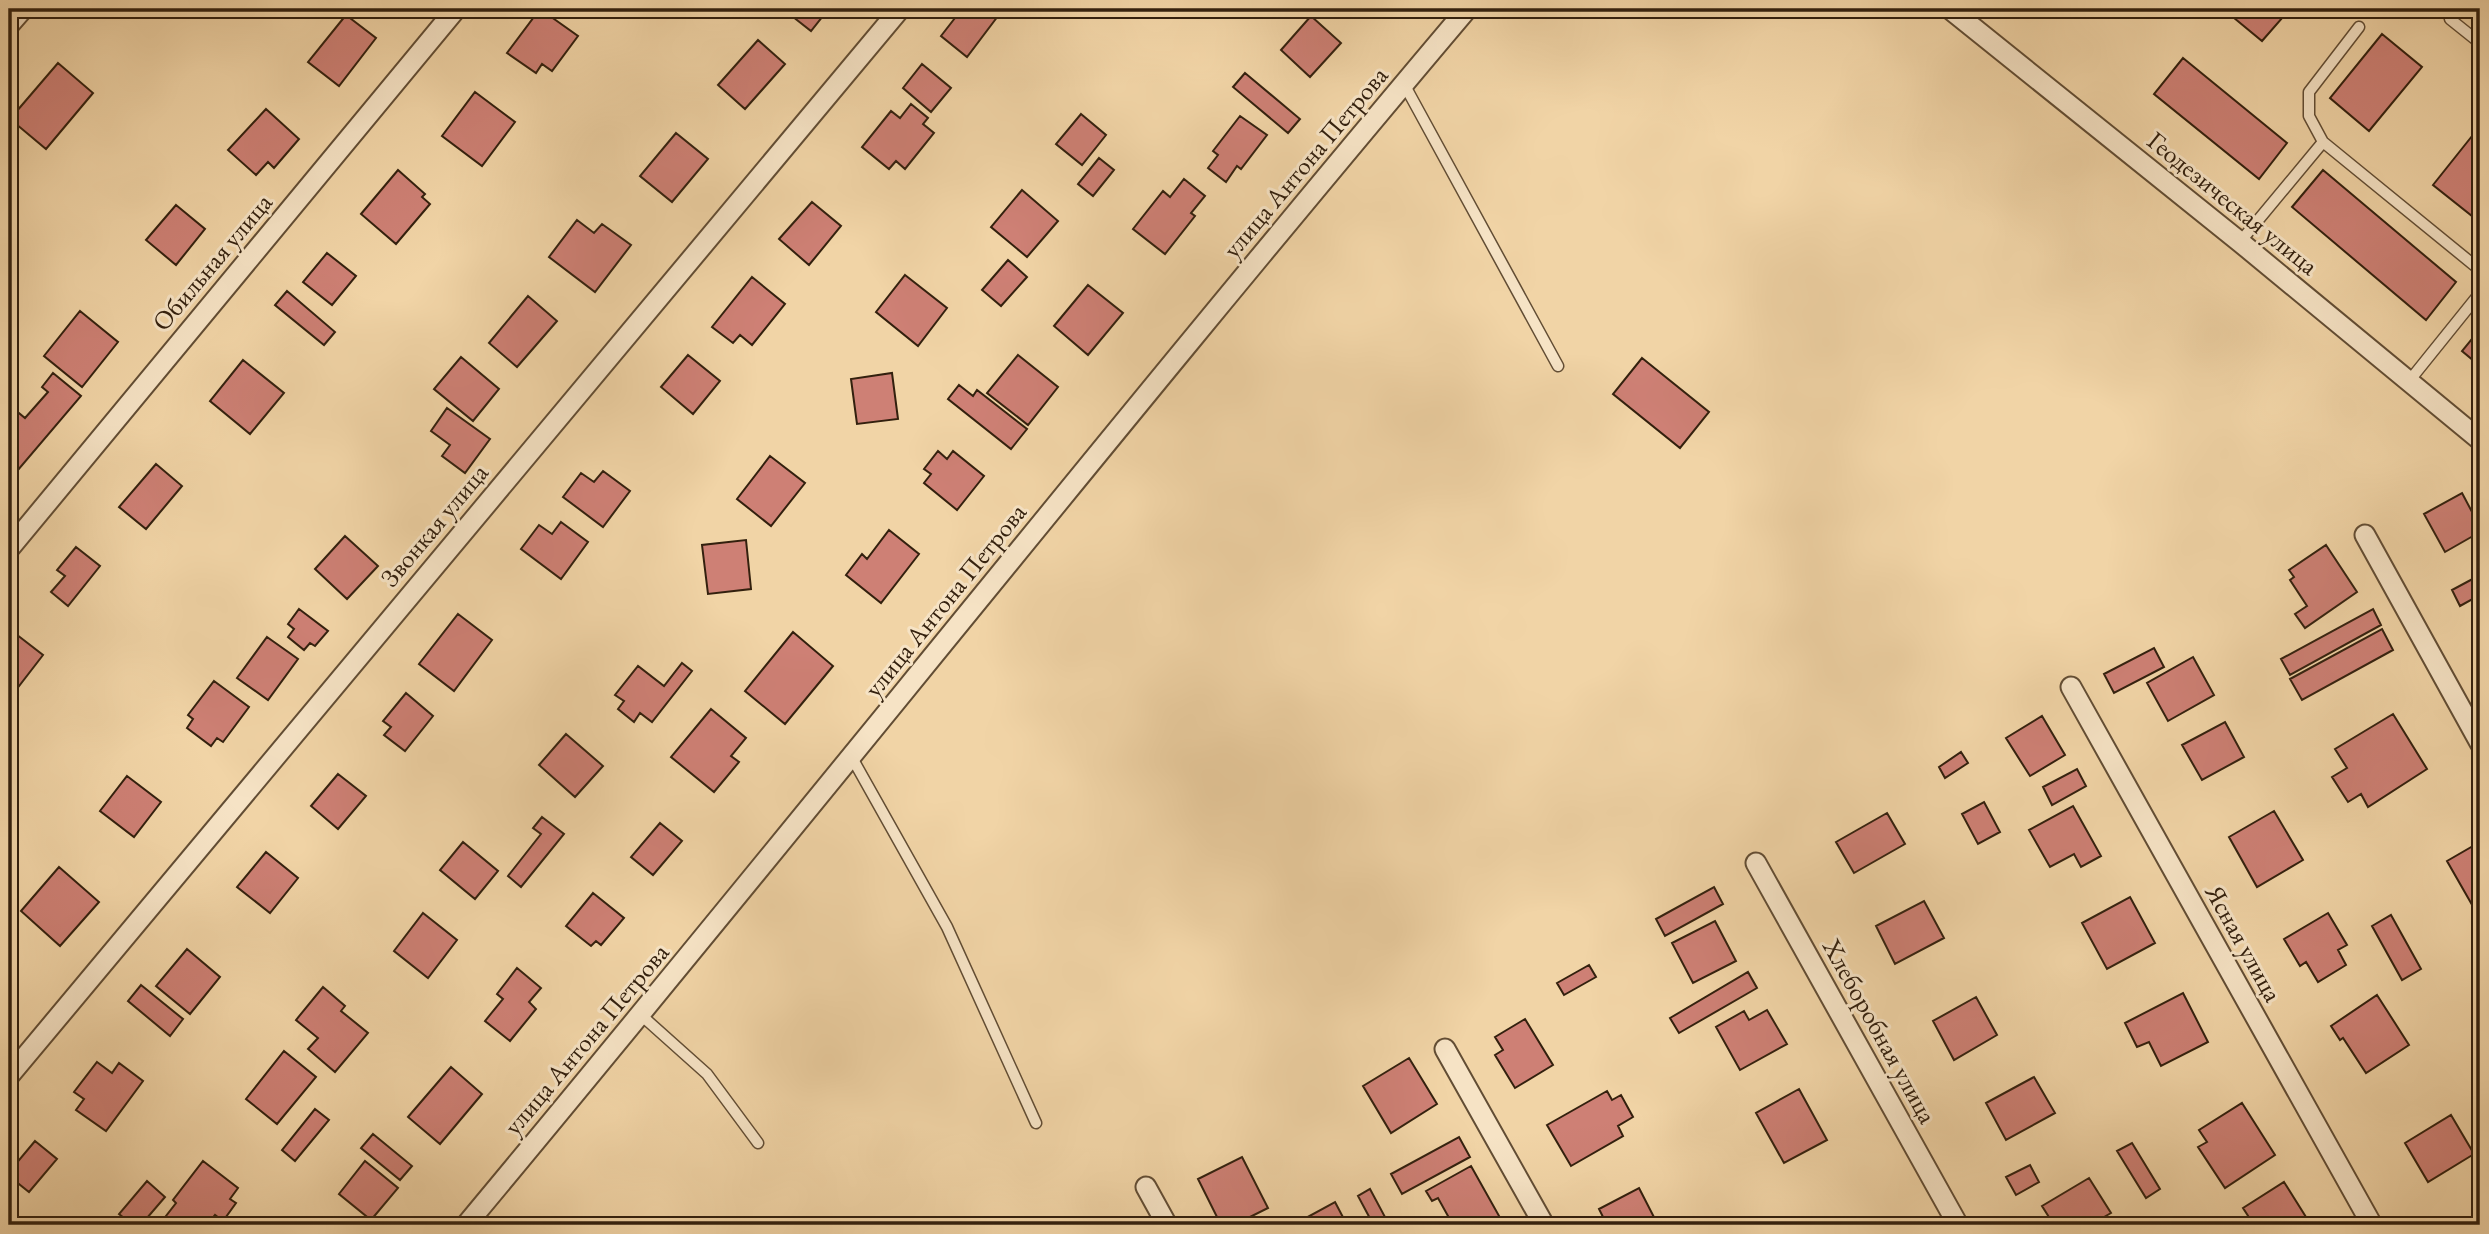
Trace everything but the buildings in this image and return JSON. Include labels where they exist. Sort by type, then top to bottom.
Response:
[{"type":"street","points":[[9,25],[23,9]]},
{"type":"street","name":"Обильная улица","points":[[9,549],[456,9]]},
{"type":"street","name":"Звонкая улица","points":[[9,1076],[900,9]]},
{"type":"street","name":"улица Антона Петрова","points":[[466,1225],[1467,9]]},
{"type":"street","name":"Геодезическая улица","points":[[1950,9],[2410,380],[2480,440]]},
{"type":"street","points":[[2365,535],[2480,743]]},
{"type":"street","name":"Ясная улица","points":[[2071,687],[2372,1225]]},
{"type":"street","name":"Хлеборобная улица","points":[[1756,863],[1958,1225]]},
{"type":"street","points":[[1445,1049],[1544,1225]]},
{"type":"street","points":[[1146,1187],[1167,1225]]},
{"type":"lane","points":[[2451,19],[2480,43]]},
{"type":"lane","points":[[2359,27],[2309,92],[2309,116],[2323,142],[2480,270]]},
{"type":"lane","points":[[1404,84],[1558,366]]},
{"type":"lane","points":[[2240,242],[2323,142]]},
{"type":"lane","points":[[2410,380],[2480,293]]},
{"type":"lane","points":[[851,755],[947,927],[1036,1123]]},
{"type":"lane","points":[[641,1015],[707,1074],[758,1143]]}]
